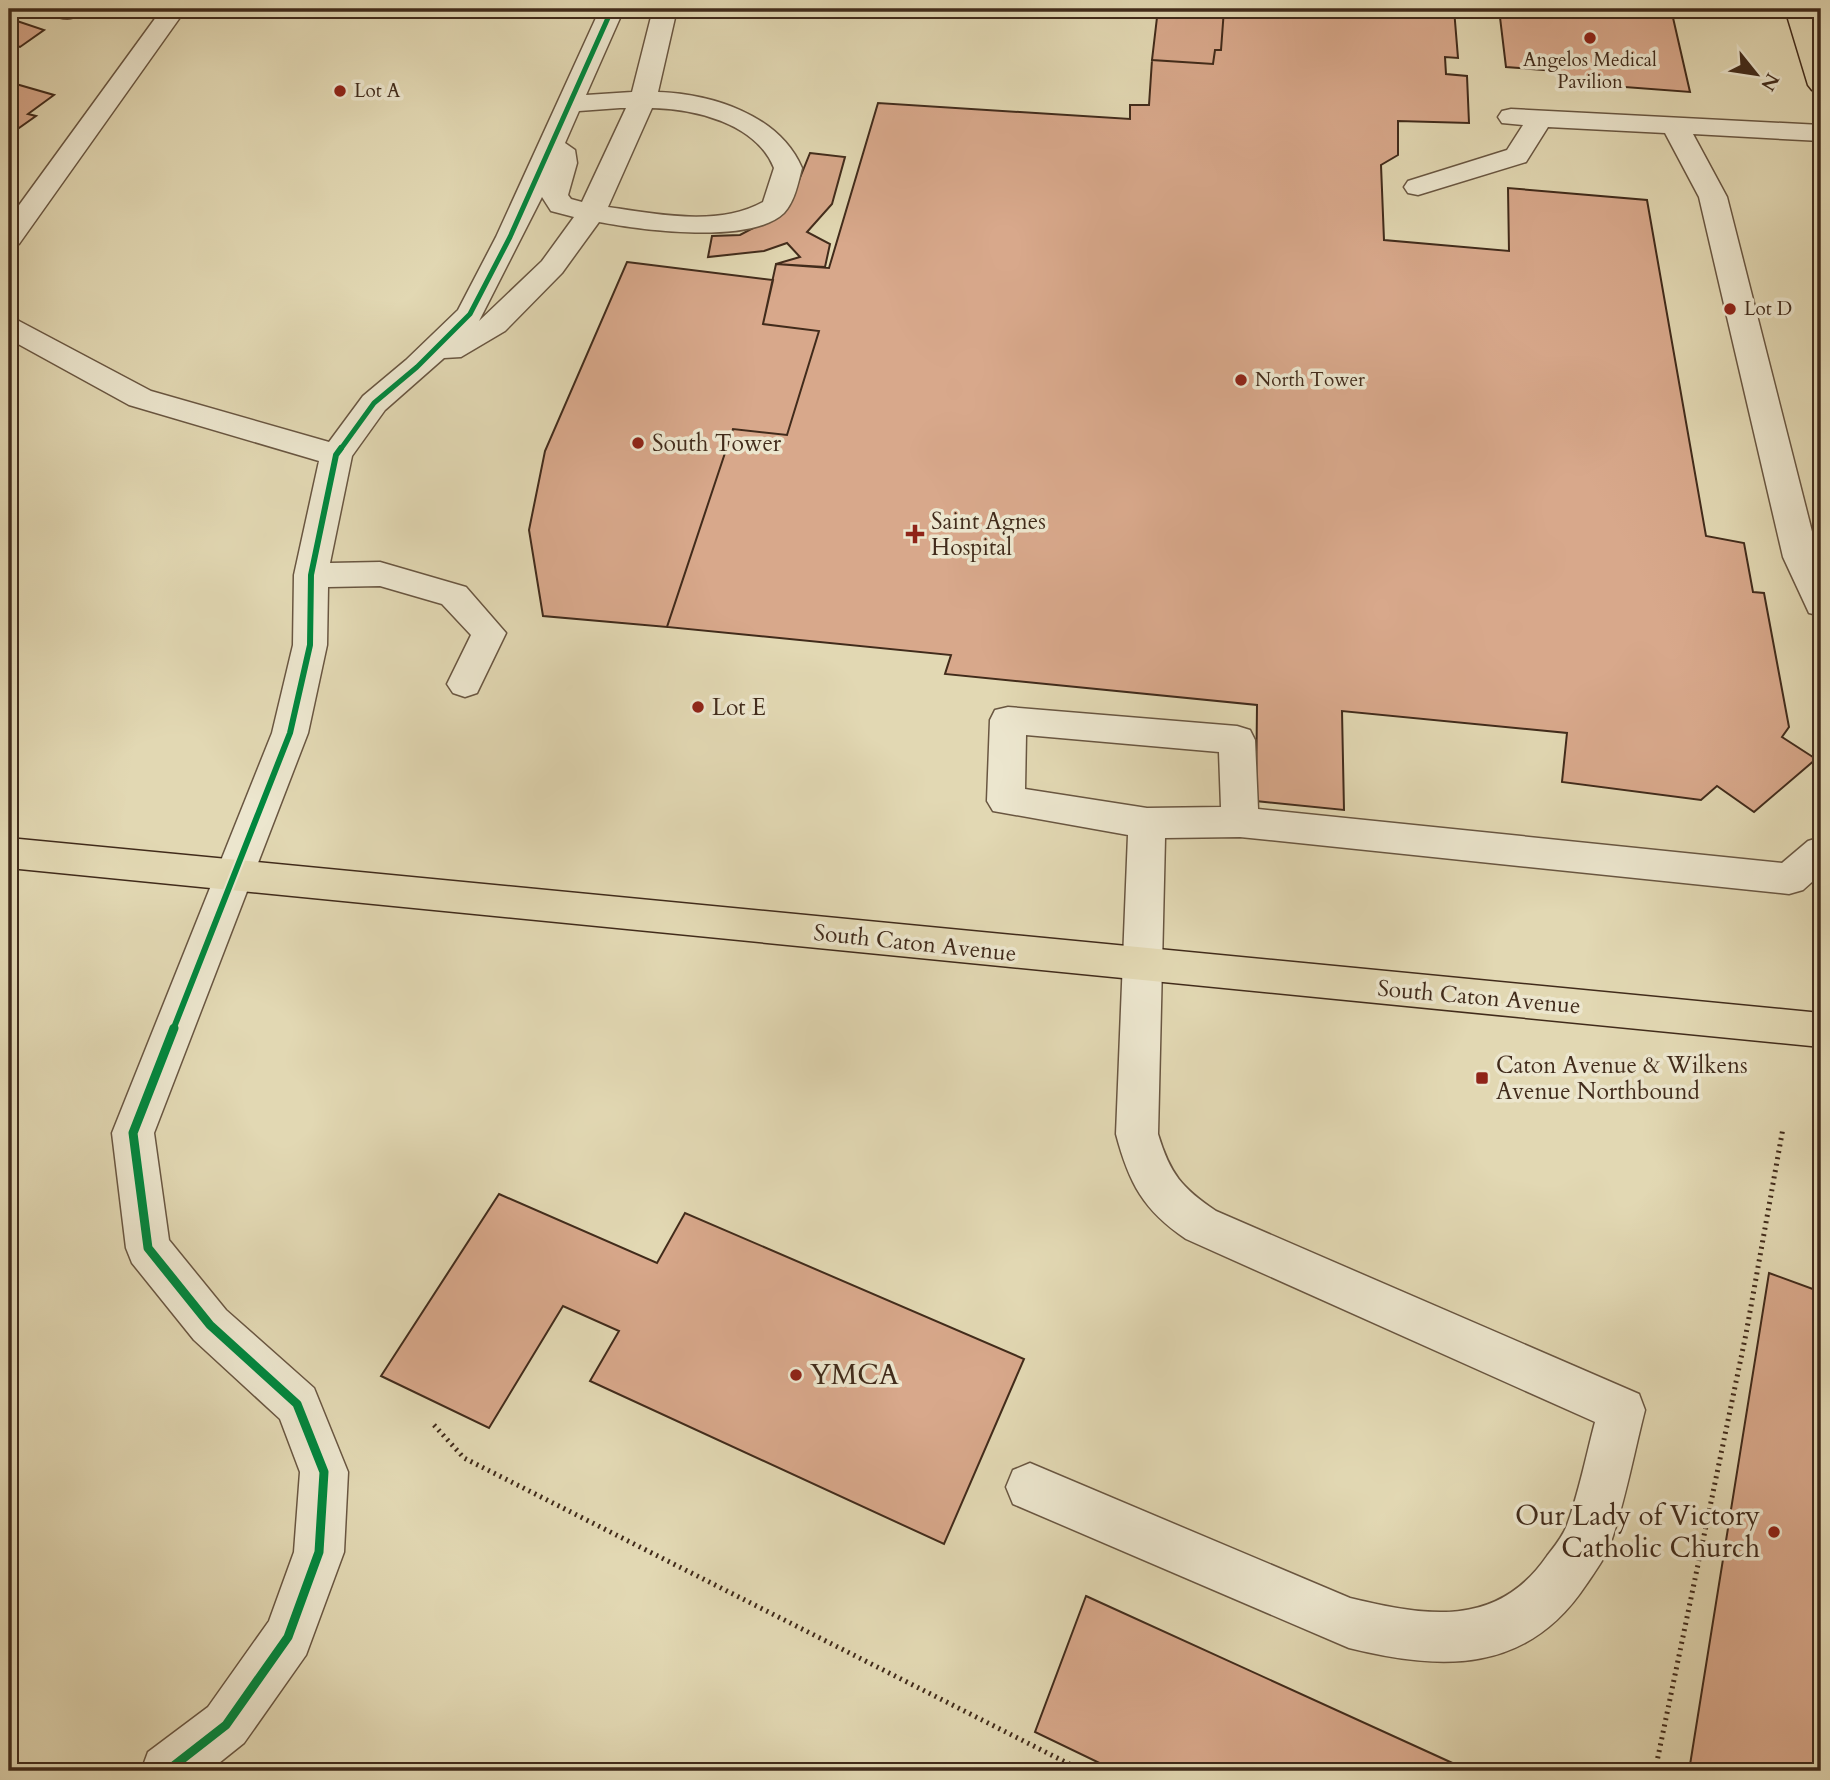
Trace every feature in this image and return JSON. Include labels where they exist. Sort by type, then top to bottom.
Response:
[{"type":"main road","points":[[1806,13],[1821,85]]},
{"type":"main road","name":"South Caton Avenue","points":[[9,853],[236,873],[1143,965],[1821,1030]]},
{"type":"street","points":[[9,238],[174,9]]},
{"type":"street","points":[[167,1771],[226,1725],[288,1637],[319,1552],[324,1472],[297,1404],[210,1325],[148,1248],[133,1133],[290,733],[310,645],[311,575],[336,455],[374,403],[417,368],[470,314],[510,237],[612,9]]},
{"type":"street","points":[[417,368],[495,325],[552,267],[591,213],[643,99],[665,9]]},
{"type":"street","points":[[643,99],[706,105],[740,117],[782,152],[788,168],[783,190],[774,207],[753,220],[724,225],[591,213],[561,205],[554,195],[564,163],[564,116],[643,99]]},
{"type":"street","points":[[1511,117],[1821,133]]},
{"type":"street","points":[[1418,187],[1517,156],[1540,119]]},
{"type":"street","points":[[1675,125],[1713,197],[1800,557],[1821,600]]},
{"type":"street","points":[[9,327],[139,398],[199,418],[336,455]]},
{"type":"street","points":[[311,575],[380,574],[454,595],[489,633],[465,684]]},
{"type":"street","points":[[1240,822],[1237,740],[1008,720],[1006,801],[1147,823],[1240,822],[1789,880],[1821,852]]},
{"type":"street","points":[[1030,1487],[1349,1623],[1403,1636],[1456,1638],[1510,1625],[1550,1595],[1588,1539],[1622,1410],[1200,1225],[1174,1208],[1147,1174],[1138,1134],[1147,823]]},
{"type":"path","points":[[1655,1771],[1746,1335],[1783,1128]]},
{"type":"path","points":[[434,1425],[464,1458],[1083,1771]]},
{"type":"building","points":[[1158,9],[1224,9],[1221,50],[1215,50],[1213,64],[1152,60]]},
{"type":"building","name":"North Tower","points":[[1224,9],[1454,9],[1458,58],[1445,57],[1446,74],[1467,76],[1469,123],[1398,121],[1398,155],[1381,165],[1384,240],[1509,251],[1508,188],[1647,200],[1706,536],[1744,543],[1753,592],[1764,593],[1789,727],[1782,737],[1816,759],[1754,812],[1717,786],[1701,800],[1562,782],[1567,733],[1342,711],[1344,810],[1256,801],[1257,705],[945,674],[951,655],[667,627],[733,429],[787,435],[819,331],[763,324],[776,264],[829,268],[878,103],[1130,119],[1130,105],[1149,105],[1152,60],[1213,64],[1215,50],[1221,50]]},
{"type":"building","name":"Angelos Medical Pavilion","points":[[1499,9],[1671,9],[1690,92],[1559,82],[1557,71],[1506,67]]},
{"type":"building","points":[[11,19],[44,30],[20,47],[9,43]]},
{"type":"building","points":[[9,82],[54,95],[28,114],[36,116],[9,135]]},
{"type":"building","points":[[810,153],[845,157],[832,204],[807,232],[830,244],[825,267],[776,264],[800,257],[787,243],[764,251],[708,257],[712,236],[740,235],[776,216],[791,200]]},
{"type":"building","name":"South Tower","points":[[627,262],[773,280],[763,324],[819,331],[787,435],[733,429],[667,627],[543,616],[529,530],[545,451]]},
{"type":"building","points":[[499,1194],[657,1263],[685,1213],[1024,1359],[944,1544],[590,1381],[619,1331],[563,1306],[489,1428],[381,1376]]},
{"type":"building","name":"Our Lady of Victory Catholic Church","points":[[1769,1273],[1821,1292],[1821,1771],[1689,1771]]},
{"type":"building","points":[[1086,1596],[1470,1771],[1116,1771],[1035,1732]]},
{"type":"cycle path","points":[[167,1771],[226,1725],[288,1637],[319,1552],[324,1472],[297,1404],[210,1325],[148,1248],[133,1133],[290,733],[310,645],[311,575],[336,455],[374,403],[417,367],[470,314],[510,237],[612,9]]},
{"type":"place","name":"Angelos Medical Pavilion","points":[[1590,38]]},
{"type":"place","name":"Lot A","points":[[340,91]]},
{"type":"place","name":"Lot D","points":[[1730,309]]},
{"type":"place","name":"North Tower","points":[[1241,380]]},
{"type":"place","name":"South Tower","points":[[638,443]]},
{"type":"place","name":"Saint Agnes Hospital","points":[[915,534]]},
{"type":"place","name":"Lot E","points":[[698,707]]},
{"type":"place","name":"Caton Avenue & Wilkens Avenue Northbound","points":[[1482,1078]]},
{"type":"place","name":"YMCA","points":[[796,1375]]},
{"type":"place","name":"Our Lady of Victory Catholic Church","points":[[1774,1532]]}]
